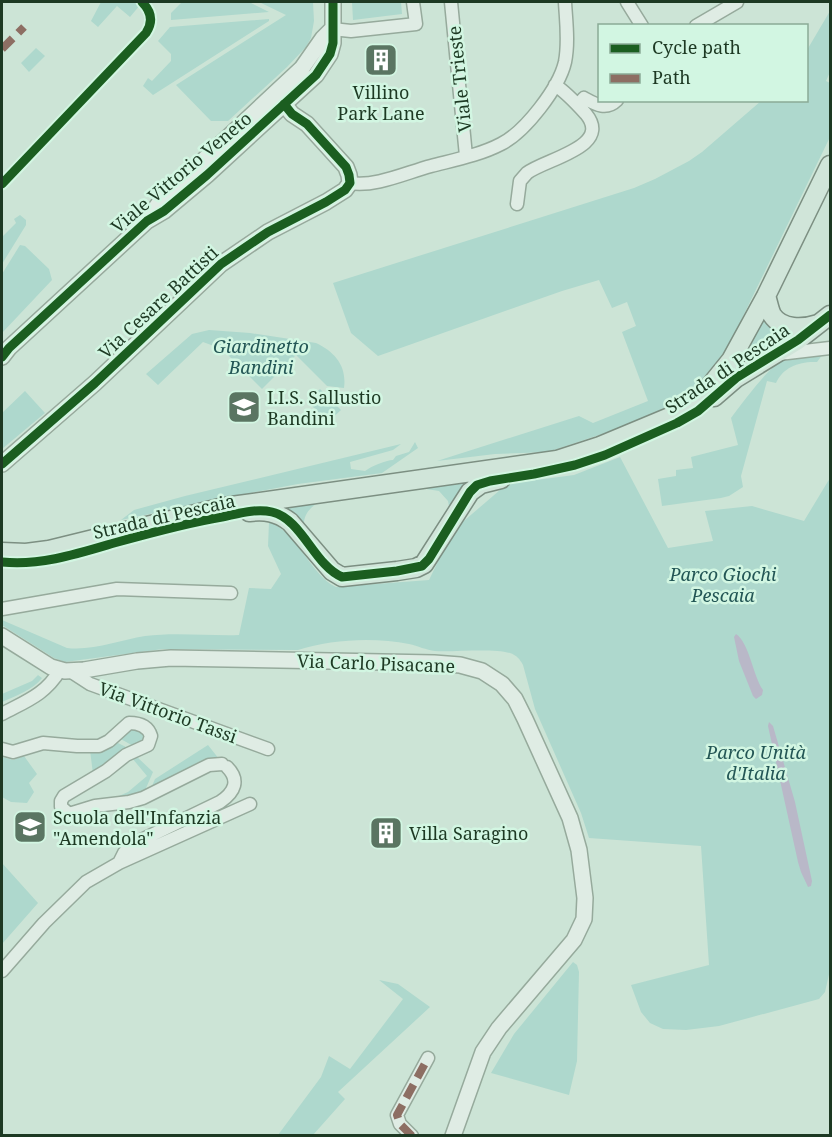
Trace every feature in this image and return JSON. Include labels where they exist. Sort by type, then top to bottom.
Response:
[{"type":"main road","name":"Strada di Pescaia","points":[[2,552],[26,553],[55,549],[232,505],[533,464],[585,452],[672,416],[695,401],[726,368],[766,296],[831,165]]},
{"type":"main road","points":[[766,296],[779,327],[798,340]]},
{"type":"main road","points":[[772,314],[784,324],[794,328],[807,327],[825,319]]},
{"type":"main road","name":"Strada di Pescaia","points":[[2,562],[22,563],[55,559],[194,522],[264,511],[278,514],[290,522],[332,571],[342,577],[416,568],[429,559],[470,492],[477,485],[575,465],[668,428],[693,415],[736,378],[798,340],[825,319]]},
{"type":"street","name":"Viale Vittorio Veneto","points":[[147,221],[158,216],[181,197],[298,93],[315,75],[330,54],[333,44],[333,2]]},
{"type":"street","points":[[413,2],[416,24],[351,31],[332,29],[320,58],[284,98],[284,105],[292,114],[307,124],[346,167],[350,183],[371,183],[466,156],[495,147],[516,134],[532,118],[556,82],[566,55],[565,2]]},
{"type":"street","name":"Viale Trieste","points":[[451,2],[466,156]]},
{"type":"street","points":[[627,2],[641,24]]},
{"type":"street","points":[[699,24],[737,2]]},
{"type":"street","name":"Viale Vittorio Veneto","points":[[4,352],[147,221],[163,198],[302,68],[332,29]]},
{"type":"street","points":[[556,82],[567,93],[581,101],[605,107],[614,102]]},
{"type":"street","points":[[298,93],[296,103],[307,124]]},
{"type":"street","points":[[517,204],[520,181],[527,174],[580,147],[590,138],[593,132],[592,123],[581,101]]},
{"type":"street","name":"Via Cesare Battisti","points":[[2,464],[95,383],[220,264],[268,232],[339,195],[350,183]]},
{"type":"street","points":[[798,340],[827,348]]},
{"type":"street","points":[[775,355],[827,348]]},
{"type":"street","points":[[2,609],[117,589],[231,593]]},
{"type":"street","points":[[2,636],[51,667],[65,671],[42,693],[2,714]]},
{"type":"street","name":"Via Carlo Pisacane","points":[[65,671],[171,658],[434,663],[479,669],[497,679],[506,688],[525,719],[570,818],[579,850],[585,913],[574,940],[488,1043],[477,1066],[453,1136]]},
{"type":"street","name":"Via Vittorio Tassi","points":[[65,671],[90,684],[268,749]]},
{"type":"street","points":[[2,749],[13,752],[43,743],[92,747],[109,741],[129,723],[143,725],[148,729],[151,736],[148,744],[126,755],[106,771],[64,796],[61,807],[69,814],[95,806],[143,798],[209,765],[224,766],[233,775],[235,788],[231,794],[220,802],[131,845],[119,863]]},
{"type":"street","points":[[2,971],[72,894],[86,882],[119,863],[250,804]]},
{"type":"street","points":[[412,1136],[399,1124],[397,1114],[428,1058]]},
{"type":"green space","points":[[101,2],[136,2],[140,5],[130,17],[117,6],[98,27],[91,21]]},
{"type":"green space","points":[[182,2],[249,2],[269,12],[171,20],[171,13]]},
{"type":"green space","points":[[259,2],[313,2],[314,21],[311,38],[306,47],[287,67],[228,121],[211,121],[176,85],[286,15]]},
{"type":"green space","points":[[352,2],[401,2],[402,14],[353,20]]},
{"type":"green space","points":[[830,11],[830,72],[826,81],[830,83],[830,137],[732,339],[696,387],[675,405],[647,419],[548,452],[495,454],[437,461],[579,416],[593,423],[648,401],[622,332],[636,326],[627,302],[612,308],[599,280],[378,356],[351,333],[333,283],[634,188],[655,179],[702,152],[760,102],[808,102],[808,48]]},
{"type":"green space","points":[[269,19],[153,95],[143,86],[148,78],[152,81],[171,61],[171,54],[158,41],[170,27]]},
{"type":"green space","points":[[36,48],[45,56],[29,72],[21,63]]},
{"type":"green space","points":[[20,215],[26,220],[26,225],[2,264],[2,237],[16,223],[14,219]]},
{"type":"green space","points":[[20,245],[25,246],[49,269],[52,280],[2,333],[2,274]]},
{"type":"green space","points":[[763,319],[787,337],[746,362],[745,354]]},
{"type":"green space","name":"Giardinetto Bandini","points":[[209,330],[250,333],[316,343],[334,355],[338,361],[344,373],[344,388],[327,386],[296,355],[262,389],[222,349],[203,342],[158,385],[146,374],[192,334]]},
{"type":"green space","points":[[823,354],[817,362],[793,366],[779,377],[776,383],[767,381],[741,476],[743,487],[721,498],[662,506],[658,479],[676,476],[676,470],[693,468],[691,457],[738,445],[731,418],[754,388],[775,366],[785,360]]},
{"type":"green space","points":[[320,389],[341,410],[328,422],[307,401]]},
{"type":"green space","points":[[25,391],[45,413],[2,449],[2,413]]},
{"type":"green space","points":[[415,442],[418,448],[382,473],[298,484],[121,520],[134,510],[185,496],[401,444],[393,450],[350,462],[351,469],[365,471],[409,452]]},
{"type":"green space","name":"Parco Unità d'Italia","points":[[620,457],[668,548],[713,541],[705,511],[752,506],[804,521],[830,478],[830,970],[825,992],[819,999],[719,1026],[686,1030],[663,1029],[650,1023],[641,1012],[631,985],[709,965],[701,846],[589,838],[581,813],[535,709],[523,665],[512,654],[494,651],[435,651],[409,644],[368,640],[324,643],[298,650],[163,649],[65,662],[54,658],[2,625],[2,620],[67,648],[77,649],[156,635],[239,635],[249,588],[271,589],[281,574],[268,546],[269,522],[288,535],[319,573],[336,587],[429,580],[458,526],[507,484],[574,475]]},
{"type":"green space","points":[[483,477],[450,511],[448,501],[439,491],[420,488]]},
{"type":"green space","points":[[322,500],[308,511],[304,527],[279,507]]},
{"type":"green space","points":[[38,675],[42,678],[34,686],[2,702],[2,694],[32,681]]},
{"type":"green space","points":[[140,727],[147,739],[135,747],[119,738],[132,728]]},
{"type":"green space","points":[[116,742],[130,749],[93,774],[90,750]]},
{"type":"green space","points":[[208,745],[219,759],[149,793],[155,779]]},
{"type":"green space","points":[[24,756],[37,774],[29,783],[34,792],[27,803],[11,802],[2,797],[2,757],[13,760]]},
{"type":"green space","points":[[136,756],[153,772],[143,795],[110,800],[128,792],[147,776],[132,758]]},
{"type":"green space","points":[[2,863],[38,903],[2,944]]},
{"type":"green space","points":[[573,962],[577,965],[579,972],[577,1061],[569,1095],[491,1073],[514,1034]]},
{"type":"green space","points":[[379,980],[398,984],[430,1007],[338,1092],[345,1099],[313,1135],[278,1135],[321,1077],[329,1056],[350,1069],[403,999]]},
{"type":"shaded area","points":[[736,634],[748,652],[763,690],[762,695],[756,699],[739,661],[734,637]]},
{"type":"shaded area","points":[[769,722],[773,726],[795,802],[812,881],[811,886],[808,887],[798,862]]},
{"type":"marked path","points":[[2,49],[24,27]]},
{"type":"marked path","points":[[412,1136],[400,1124],[397,1115],[428,1058]]},
{"type":"cycle path","points":[[2,184],[146,33],[150,24],[150,16],[142,2]]},
{"type":"cycle path","points":[[2,357],[147,221],[164,211],[207,175],[316,75],[330,54],[333,43],[333,2]]},
{"type":"cycle path","points":[[2,464],[95,383],[221,264],[268,232],[345,190],[350,183],[346,167],[307,124],[292,114],[284,104]]},
{"type":"cycle path","points":[[2,562],[44,561],[182,525],[260,511],[272,512],[292,523],[323,563],[342,577],[422,566],[429,559],[470,492],[477,485],[575,465],[605,455],[677,423],[698,411],[736,378],[798,340],[830,315]]},
{"type":"place","name":"Villino Park Lane","points":[[381,60]]},
{"type":"place","name":"I.I.S. Sallustio Bandini","points":[[244,407]]},
{"type":"place","name":"Scuola dell'Infanzia \"Amendola\"","points":[[30,827]]},
{"type":"place","name":"Villa Saragino","points":[[386,833]]},
{"type":"park label","name":"Parco Giochi Pescaia","points":[[723,584]]}]
